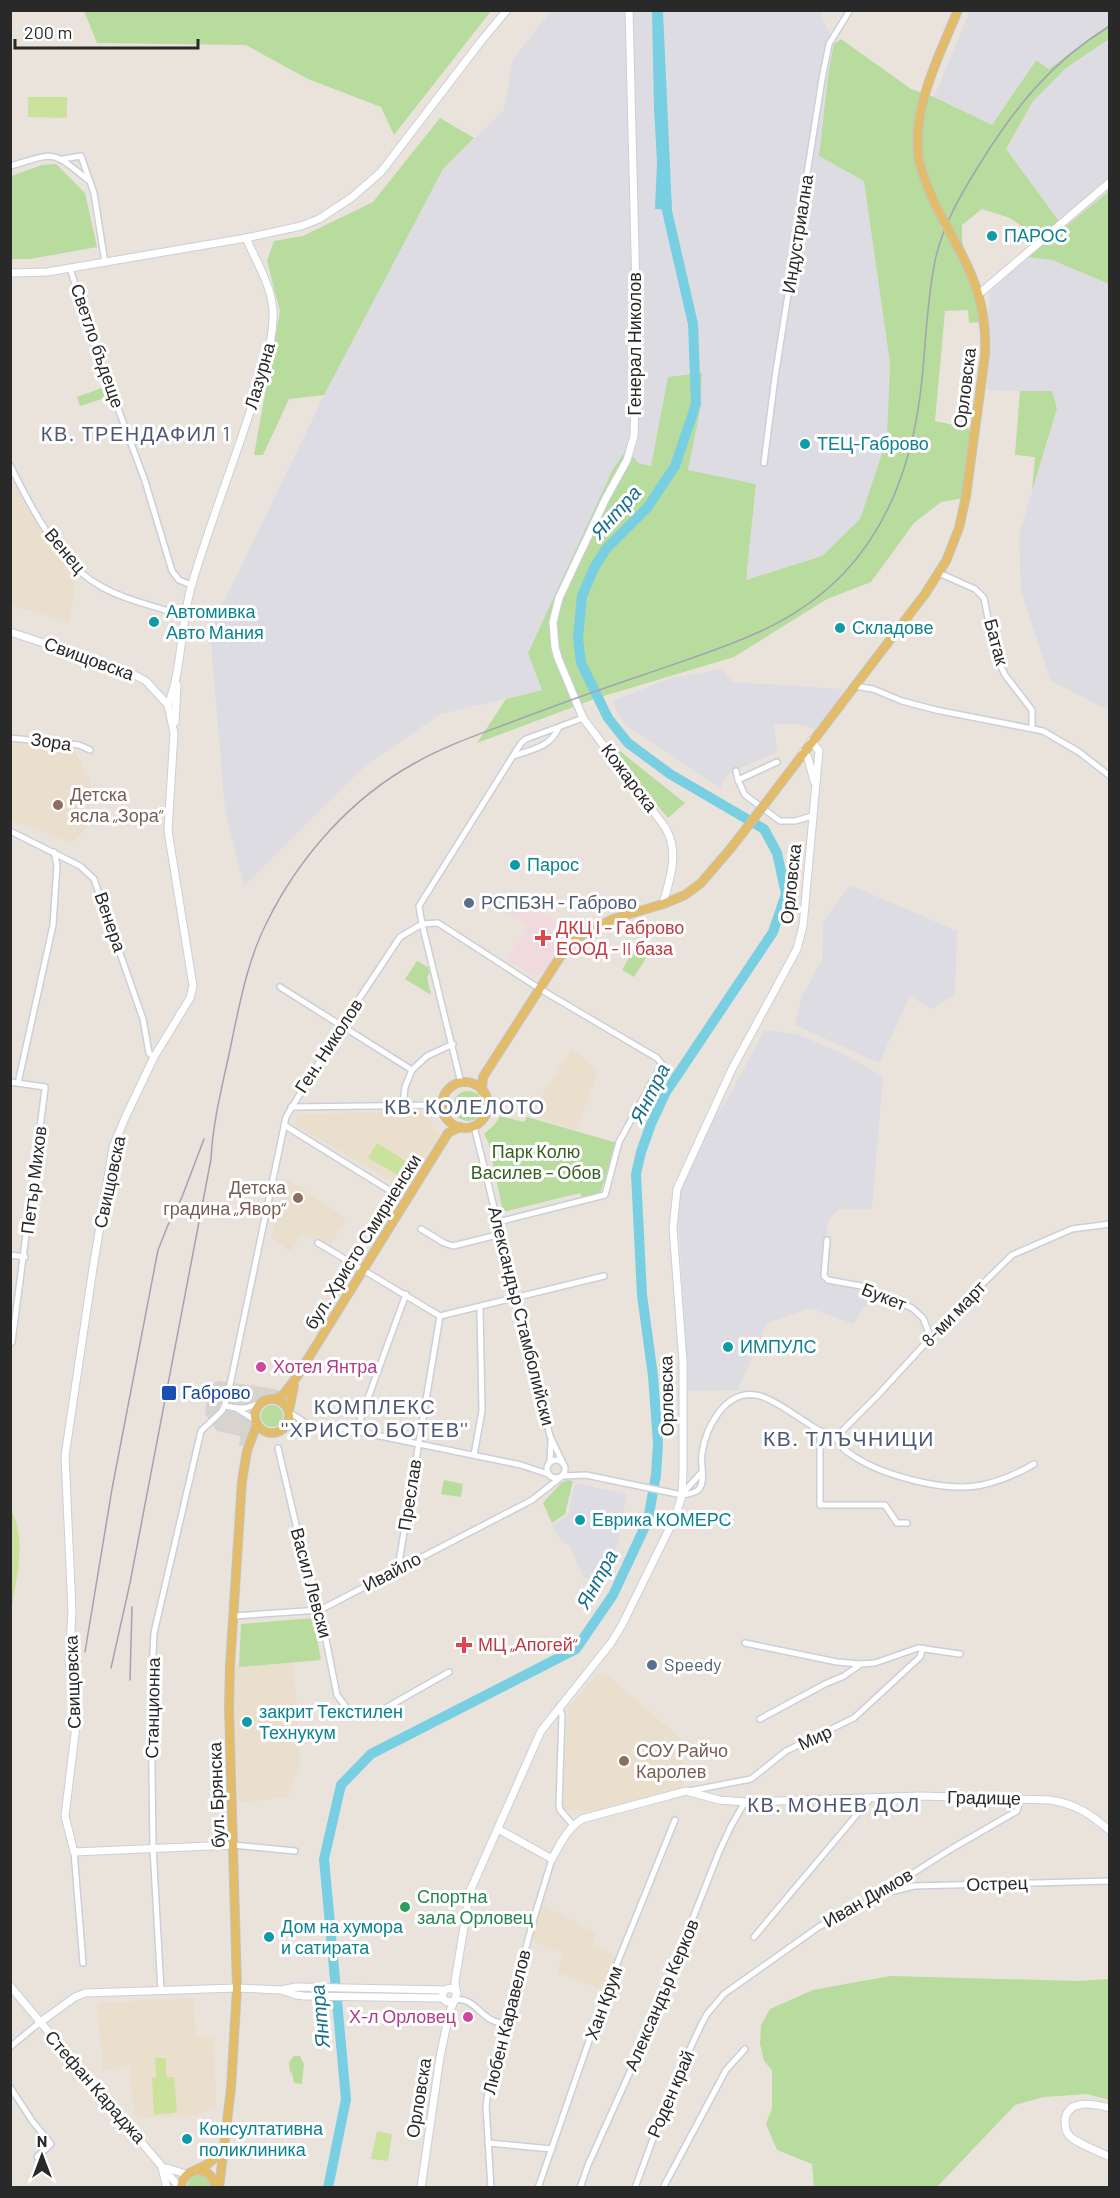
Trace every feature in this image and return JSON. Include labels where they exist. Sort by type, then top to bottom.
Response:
[{"type":"main road","name":"Орловска","points":[[803,752],[939,573],[956,538],[966,496],[985,355],[985,323],[979,294],[935,204],[920,161],[918,129],[927,90],[958,10]]},
{"type":"main road","points":[[482,1091],[483,1077],[560,957],[582,934],[613,919],[685,895],[701,883],[731,848],[803,752]]},
{"type":"main road","points":[[464,1083],[473,1084],[482,1091],[487,1101],[487,1111],[482,1120],[474,1126],[448,1133],[442,1105],[445,1095],[449,1089],[464,1083],[483,1077]]},
{"type":"main road","points":[[444,1115],[450,1123],[460,1128]]},
{"type":"main road","name":"бул. Христо Смирненски","points":[[275,1399],[282,1396],[296,1378],[448,1133]]},
{"type":"main road","name":"бул. Христо Смирненски","points":[[289,1411],[296,1378]]},
{"type":"main road","points":[[249,1445],[269,1433],[279,1432],[288,1423],[289,1411],[282,1402],[275,1399],[261,1403],[255,1413],[256,1423],[262,1430],[269,1433]]},
{"type":"main road","name":"бул. Брянска","points":[[216,2186],[231,2088],[237,1988],[229,1706],[230,1666],[242,1480],[247,1451],[256,1423]]},
{"type":"main road","points":[[181,2187],[186,2174],[207,2165],[222,2148]]},
{"type":"main road","points":[[195,2170],[206,2172],[212,2177],[216,2186]]},
{"type":"street","points":[[10,273],[47,272],[105,263],[290,229],[318,219],[336,209],[381,172],[507,10]]},
{"type":"street","name":"Генерал Николов","points":[[558,658],[553,622],[559,597],[606,498],[627,460],[634,436],[637,332],[629,10]]},
{"type":"street","name":"Индустриална","points":[[764,463],[775,377],[822,79],[829,44],[850,10]]},
{"type":"street","points":[[10,166],[46,156],[55,156],[63,159],[90,181]]},
{"type":"street","points":[[63,159],[81,156],[94,192],[105,263]]},
{"type":"street","points":[[979,294],[1110,182]]},
{"type":"street","name":"Лазурна","points":[[180,646],[191,585],[247,422],[271,338],[273,309],[270,296],[246,238]]},
{"type":"street","name":"Светло бъдеще","points":[[70,268],[90,333],[128,430],[172,571],[179,580],[191,585]]},
{"type":"street","name":"Венец","points":[[10,465],[31,507],[74,566],[87,578],[121,596],[184,616]]},
{"type":"street","name":"Батак","points":[[939,573],[975,589],[984,598],[995,654],[1005,675],[1032,710],[1032,728]]},
{"type":"street","name":"Свищовска","points":[[10,632],[123,669],[146,681],[168,705],[174,733],[168,831],[193,993],[154,1057],[124,1118],[113,1147],[65,1456],[72,1611],[69,1662],[75,1689],[77,1717],[65,1816],[74,1852]]},
{"type":"street","points":[[168,705],[174,687],[180,646]]},
{"type":"street","points":[[174,733],[180,646]]},
{"type":"street","name":"Кожарска","points":[[558,658],[583,718],[665,826],[672,839],[671,872],[663,904]]},
{"type":"street","points":[[854,686],[873,689],[902,701],[928,708],[1032,728],[1058,738],[1110,776]]},
{"type":"street","points":[[464,1083],[419,906],[526,739],[583,718]]},
{"type":"street","points":[[513,756],[547,744],[558,729]]},
{"type":"street","name":"Зора","points":[[10,738],[79,745],[90,750]]},
{"type":"street","name":"Орловска","points":[[421,2187],[470,1892],[541,1731],[611,1643],[622,1625],[676,1515],[682,1495],[682,1362],[673,1228],[678,1189],[732,1069],[797,949],[803,926],[819,751],[811,741]]},
{"type":"street","name":"Орловска","points":[[803,752],[808,758],[815,784]]},
{"type":"street","points":[[738,780],[777,762]]},
{"type":"street","points":[[736,771],[746,795],[780,821],[812,816]]},
{"type":"street","name":"Венера","points":[[10,831],[54,852],[89,873],[98,887],[143,1019],[149,1053],[154,1057]]},
{"type":"street","points":[[10,1082],[18,1083],[53,925],[57,865],[54,852]]},
{"type":"street","points":[[422,924],[438,923],[540,988],[657,1058],[662,1066],[619,1142],[605,1195],[498,1222]]},
{"type":"street","name":"Ген. Николов","points":[[225,1406],[284,1125],[291,1107],[400,937],[422,924]]},
{"type":"street","points":[[280,987],[412,1070]]},
{"type":"street","points":[[403,1106],[405,1087],[412,1070],[427,1056],[453,1044]]},
{"type":"street","name":"Петър Михов","points":[[10,1344],[25,1257],[45,1087],[18,1083]]},
{"type":"street","points":[[291,1107],[442,1105]]},
{"type":"street","points":[[284,1125],[389,1190]]},
{"type":"street","name":"Александър Стамболийски","points":[[474,1126],[550,1436],[564,1463]]},
{"type":"street","name":"8-ми март","points":[[834,1435],[841,1432],[864,1410],[1012,1255],[1072,1229],[1086,1225],[1110,1224]]},
{"type":"street","points":[[421,1229],[453,1246],[501,1234]]},
{"type":"street","name":"Букет","points":[[827,1240],[824,1276],[828,1280],[861,1286],[912,1308],[923,1318],[931,1338]]},
{"type":"street","points":[[318,1243],[440,1316],[604,1276]]},
{"type":"street","points":[[10,1255],[25,1257]]},
{"type":"street","points":[[356,1431],[406,1294]]},
{"type":"street","points":[[474,1455],[482,1411],[480,1308]]},
{"type":"street","name":"Преслав","points":[[398,1568],[440,1316]]},
{"type":"street","points":[[521,1465],[549,1463],[557,1460],[586,1475],[682,1495],[698,1490],[701,1485],[701,1456],[706,1436],[722,1409],[736,1396],[756,1395],[764,1397],[820,1431],[834,1435],[849,1454],[882,1471],[906,1479],[943,1485],[982,1485],[1034,1464]]},
{"type":"street","points":[[225,1406],[246,1408],[261,1403]]},
{"type":"street","name":"Станционна","points":[[161,1990],[153,1848],[151,1694],[154,1633],[201,1431],[225,1406]]},
{"type":"street","points":[[236,1408],[256,1423]]},
{"type":"street","points":[[289,1411],[308,1424]]},
{"type":"street","points":[[285,1428],[308,1424],[356,1431],[521,1465],[553,1478],[586,1475]]},
{"type":"street","points":[[820,1431],[820,1505],[885,1505],[897,1523],[908,1523]]},
{"type":"street","name":"Александър Стамболийски","points":[[549,1463],[550,1436]]},
{"type":"street","name":"Васил Левски","points":[[278,1448],[297,1529],[320,1610],[337,1695],[345,1707],[352,1712],[371,1712],[384,1708],[449,1672]]},
{"type":"street","points":[[541,1495],[548,1475],[549,1463]]},
{"type":"street","points":[[561,1477],[566,1471],[564,1463]]},
{"type":"street","points":[[682,1495],[702,1473]]},
{"type":"street","name":"Ивайло","points":[[234,1616],[320,1610],[541,1495],[561,1477]]},
{"type":"street","points":[[745,1642],[846,1663],[861,1664],[875,1663],[912,1649],[922,1648],[960,1654]]},
{"type":"street","name":"Мир","points":[[686,1791],[751,1779],[786,1751],[854,1718],[920,1657],[922,1648]]},
{"type":"street","points":[[760,1719],[825,1683],[853,1671],[861,1664]]},
{"type":"street","points":[[498,1829],[552,1859],[573,1825],[560,1810],[559,1805],[562,1715],[559,1707]]},
{"type":"street","name":"Градище","points":[[573,1825],[593,1815],[686,1791],[719,1800],[745,1802],[921,1797],[1020,1799],[1068,1803],[1091,1815],[1110,1831]]},
{"type":"street","points":[[754,1937],[870,1799]]},
{"type":"street","name":"Иван Димов","points":[[715,2003],[733,1986],[820,1926],[852,1912],[886,1889],[1017,1811],[1020,1799]]},
{"type":"street","name":"Александър Керков","points":[[580,2187],[648,2032],[730,1826],[745,1802]]},
{"type":"street","name":"Хан Крум","points":[[538,2187],[609,1986],[675,1820]]},
{"type":"street","points":[[83,1963],[74,1852],[233,1845],[295,1851]]},
{"type":"street","name":"Любен Каравелов","points":[[491,2187],[486,2106],[490,2079],[552,1859]]},
{"type":"street","name":"Острец","points":[[886,1889],[894,1892],[914,1886],[1110,1881]]},
{"type":"street","points":[[466,1919],[534,1918]]},
{"type":"street","name":"Стефан Караджа","points":[[10,1986],[39,2023],[181,2187]]},
{"type":"street","points":[[10,2047],[75,1997],[85,1993],[237,1988],[356,1996],[452,1996]]},
{"type":"street","points":[[309,1992],[357,1988],[452,1996],[480,2009],[489,2019],[504,2024]]},
{"type":"street","name":"Роден край","points":[[635,2187],[669,2095],[700,2025],[715,2003]]},
{"type":"street","points":[[663,2187],[726,2070],[745,2049]]},
{"type":"street","points":[[10,2087],[51,2145],[37,2157]]},
{"type":"street","points":[[1110,2108],[1085,2103],[1076,2106],[1066,2116],[1065,2123],[1068,2134],[1074,2139],[1110,2157]]},
{"type":"street","points":[[488,2143],[552,2149]]},
{"type":"street","points":[[161,2163],[172,2171],[186,2174]]},
{"type":"street","points":[[161,2163],[167,2187]]},
{"type":"shaded area","points":[[551,11],[820,11],[834,44],[828,92],[864,181],[890,363],[888,439],[860,519],[822,556],[746,580],[756,484],[688,470],[699,416],[651,466],[638,463],[627,448],[612,471],[528,653],[542,690],[441,714],[366,765],[244,886],[225,810],[210,631],[342,358],[443,169],[504,110],[513,59]]},
{"type":"shaded area","points":[[970,11],[1109,11],[1109,24],[1049,69],[1035,60],[992,125],[934,97]]},
{"type":"shaded area","points":[[1109,39],[1109,191],[1064,228],[1006,149],[1033,101],[1066,68]]},
{"type":"shaded area","points":[[1027,257],[1052,260],[1109,284],[1109,711],[1050,680],[1021,591],[1019,534],[1057,410],[1052,392],[987,390],[989,293]]},
{"type":"shaded area","points":[[11,478],[25,505],[76,583],[69,622],[11,605]]},
{"type":"shaded area","points":[[721,669],[733,682],[843,689],[840,697],[815,729],[797,724],[774,724],[777,752],[728,774],[720,788],[625,725],[612,701],[671,678]]},
{"type":"shaded area","name":"Детска ясла „Зора“","points":[[11,742],[75,752],[91,783],[87,827],[72,844],[30,826],[11,821]]},
{"type":"shaded area","points":[[850,885],[957,931],[955,995],[931,1009],[910,996],[879,1063],[795,1025],[802,996],[822,961],[823,923]]},
{"type":"shaded area","name":"ДКЦ І – Габрово ЕООД - II база","points":[[516,896],[571,930],[546,971],[538,975],[533,975],[507,960],[528,926],[506,912]]},
{"type":"shaded area","name":"ИМПУЛС","points":[[764,1030],[797,1034],[846,1055],[883,1077],[872,1209],[840,1209],[829,1219],[820,1273],[823,1281],[860,1290],[867,1298],[867,1304],[853,1324],[810,1308],[767,1323],[738,1390],[687,1391],[678,1205],[683,1182],[695,1153],[730,1095]]},
{"type":"shaded area","points":[[572,1049],[598,1070],[577,1130],[529,1115]]},
{"type":"shaded area","points":[[427,1111],[431,1123],[440,1135],[405,1190],[293,1123],[299,1114]]},
{"type":"shaded area","name":"Детска градина „Явор“","points":[[285,1178],[346,1218],[330,1246],[302,1233],[290,1251],[271,1238]]},
{"type":"shaded area","points":[[220,1381],[281,1391],[278,1394],[264,1396],[249,1408],[247,1415],[253,1428],[244,1446],[239,1446],[240,1436],[217,1431],[205,1414],[207,1394],[214,1383]]},
{"type":"shaded area","name":"Еврика КОМЕРС","points":[[575,1483],[627,1494],[615,1555],[594,1582],[583,1577],[570,1546],[561,1540],[552,1526],[568,1515]]},
{"type":"shaded area","points":[[293,1661],[301,1760],[288,1797],[238,1803],[233,1667]]},
{"type":"shaded area","name":"СОУ Райчо Каролев","points":[[598,1673],[602,1676],[605,1673],[679,1737],[684,1781],[682,1787],[599,1812],[563,1809],[568,1708]]},
{"type":"shaded area","points":[[540,1904],[596,1933],[591,1945],[617,1957],[603,1990],[557,1972],[563,1954],[530,1940]]},
{"type":"shaded area","points":[[194,1998],[196,2035],[214,2039],[216,2106],[198,2115],[152,2118],[134,2116],[129,2061],[126,2062],[127,2067],[103,2070],[97,2003]]},
{"type":"green space","points":[[84,11],[491,11],[394,135],[381,107],[308,79],[246,45],[97,43]]},
{"type":"green space","points":[[1109,24],[1109,39],[1066,68],[1033,101],[1006,149],[1064,228],[1109,191],[1109,284],[1052,260],[1027,257],[1038,238],[1010,218],[982,209],[962,225],[965,263],[983,322],[969,323],[968,310],[945,311],[935,421],[972,429],[964,498],[941,502],[914,523],[871,582],[827,599],[734,657],[597,698],[477,743],[506,699],[542,690],[528,653],[612,471],[627,448],[638,463],[651,466],[668,377],[702,373],[699,416],[688,470],[756,484],[746,580],[822,556],[860,519],[887,439],[890,363],[864,181],[819,156],[834,44],[841,39],[911,89],[934,97],[992,125],[1036,60],[1049,69]]},
{"type":"green space","points":[[28,97],[67,97],[67,118],[28,117]]},
{"type":"green space","points":[[440,118],[474,138],[443,169],[324,395],[289,399],[263,455],[254,455],[280,311],[267,261],[274,241],[303,236],[373,202]]},
{"type":"green space","points":[[56,164],[85,193],[97,247],[30,259],[11,259],[11,176],[42,165]]},
{"type":"green space","points":[[102,388],[105,398],[80,406],[77,397]]},
{"type":"green space","points":[[1020,391],[1052,391],[1057,409],[1032,491],[1035,457],[1015,455]]},
{"type":"green space","points":[[616,748],[685,803],[668,818],[613,752]]},
{"type":"green space","points":[[633,951],[646,958],[634,977],[622,970]]},
{"type":"green space","points":[[417,961],[428,967],[430,973],[427,977],[431,995],[405,979]]},
{"type":"green space","points":[[468,1091],[474,1092],[482,1100],[482,1112],[474,1120],[468,1121],[462,1120],[454,1112],[453,1106],[454,1100],[462,1092]]},
{"type":"green space","name":"Парк Колю Василев – Обов","points":[[500,1116],[524,1122],[527,1117],[617,1143],[600,1194],[583,1199],[580,1193],[503,1212],[489,1144],[484,1134]]},
{"type":"green space","points":[[377,1143],[406,1161],[398,1175],[368,1158]]},
{"type":"green space","points":[[272,1405],[280,1408],[283,1416],[280,1424],[272,1427],[264,1424],[261,1416],[264,1408]]},
{"type":"green space","points":[[444,1480],[463,1484],[461,1497],[441,1494]]},
{"type":"green space","points":[[567,1480],[573,1481],[565,1514],[552,1523],[543,1503],[561,1483]]},
{"type":"green space","points":[[11,1510],[16,1522],[20,1548],[11,1614]]},
{"type":"green space","points":[[313,1618],[321,1660],[239,1667],[241,1624]]},
{"type":"green space","points":[[890,1976],[1077,1981],[1109,1979],[1109,2100],[1087,2094],[1044,2097],[1015,2105],[937,2187],[814,2186],[812,2164],[777,2150],[766,2124],[772,2108],[772,2070],[764,2061],[760,2044],[761,2025],[770,2009],[813,1990]]},
{"type":"green space","points":[[294,2056],[300,2056],[304,2064],[302,2084],[294,2083],[290,2072],[289,2062]]},
{"type":"green space","points":[[155,2058],[166,2058],[166,2077],[174,2077],[177,2112],[154,2115],[152,2078],[156,2077]]},
{"type":"green space","points":[[377,2131],[392,2134],[388,2161],[371,2159]]},
{"type":"green space","points":[[199,2174],[207,2176],[211,2187],[187,2188],[189,2179]]},
{"type":"water","points":[[652,11],[663,11],[672,210],[655,209],[657,162]]},
{"type":"waterway","name":"Янтра","points":[[328,2188],[346,2099],[324,1859],[341,1785],[371,1754],[576,1649],[613,1595],[648,1520],[656,1475],[658,1443],[653,1376],[642,1295],[636,1174],[641,1152],[666,1092],[773,932],[786,894],[777,853],[764,829],[670,774],[628,743],[608,718],[581,663],[578,638],[582,596],[594,568],[606,549],[647,508],[675,466],[696,404],[693,324],[667,211],[666,197]]},
{"type":"railway","points":[[111,1668],[130,1583],[211,1159],[217,1112],[239,1006],[255,949],[280,898],[311,852],[329,831],[369,793],[415,763],[485,732],[750,636],[800,610],[844,573],[861,552],[889,507],[907,458],[919,406],[932,276],[938,247],[954,210],[966,186],[994,142],[1037,86],[1070,54],[1110,26]]},
{"type":"railway","points":[[85,1652],[112,1489],[158,1250],[182,1197],[204,1139]]},
{"type":"railway","points":[[130,1680],[132,1607]]},
{"type":"place","name":"ПАРОС","points":[[992,236]]},
{"type":"place","name":"ТЕЦ-Габрово","points":[[805,444]]},
{"type":"place","name":"Автомивка Авто Мания","points":[[154,622]]},
{"type":"place","name":"Складове","points":[[840,628]]},
{"type":"place","name":"Детска ясла „Зора“","points":[[58,805]]},
{"type":"place","name":"Парос","points":[[515,865]]},
{"type":"place","name":"РСПБЗН - Габрово","points":[[469,903]]},
{"type":"place","name":"ДКЦ І – Габрово ЕООД - II база","points":[[543,938]]},
{"type":"place","name":"Детска градина „Явор“","points":[[298,1198]]},
{"type":"place","name":"ИМПУЛС","points":[[728,1347]]},
{"type":"place","name":"Хотел Янтра","points":[[261,1367]]},
{"type":"place","name":"Габрово","points":[[169,1393]]},
{"type":"place","name":"Еврика КОМЕРС","points":[[580,1520]]},
{"type":"place","name":"МЦ „Апогей“","points":[[464,1645]]},
{"type":"place","name":"Speedy","points":[[652,1665]]},
{"type":"place","name":"закрит Текстилен Технукум","points":[[247,1722]]},
{"type":"place","name":"СОУ Райчо Каролев","points":[[624,1761]]},
{"type":"place","name":"Спортна зала Орловец","points":[[405,1907]]},
{"type":"place","name":"Дом на хумора и сатирата","points":[[269,1937]]},
{"type":"place","name":"Х-л Орловец","points":[[468,2017]]},
{"type":"place","name":"Консултативна поликлиника","points":[[187,2139]]},
{"type":"district","name":"КВ. ТРЕНДАФИЛ 1","points":[[136,434]]},
{"type":"district","name":"КВ. КОЛЕЛОТО","points":[[465,1107]]},
{"type":"district","name":"КОМПЛЕКС ''ХРИСТО БОТЕВ''","points":[[375,1418]]},
{"type":"district","name":"КВ. ТЛЪЧНИЦИ","points":[[849,1439]]},
{"type":"district","name":"КВ. МОНЕВ ДОЛ","points":[[834,1805]]}]
